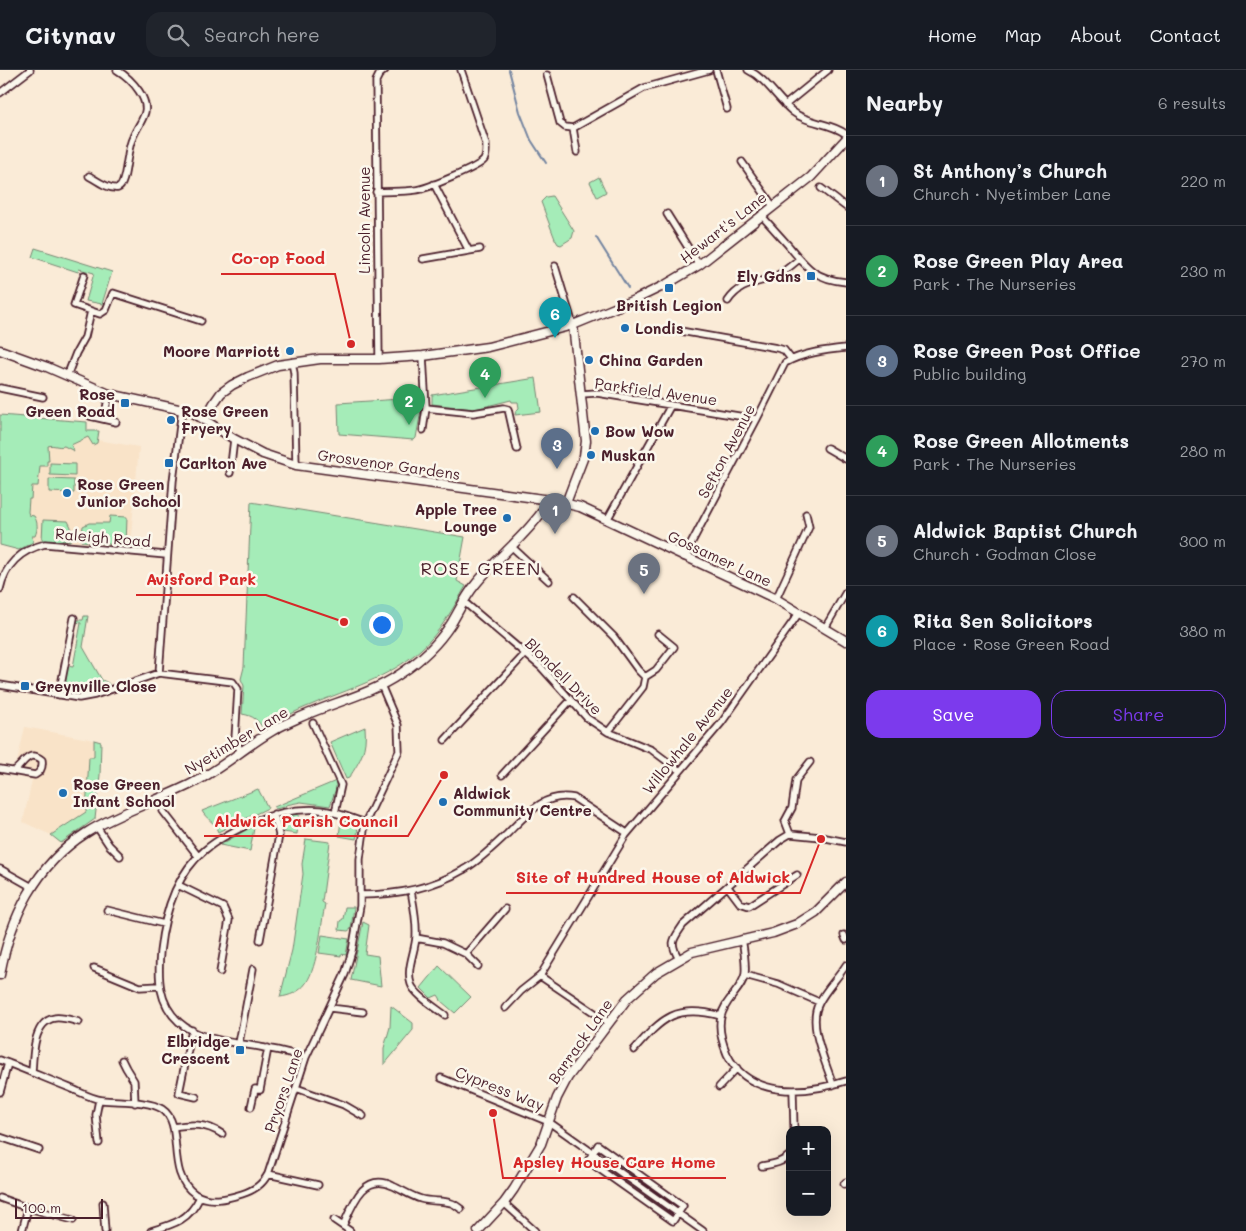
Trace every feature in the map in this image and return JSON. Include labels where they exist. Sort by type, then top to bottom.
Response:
[{"type":"street","points":[[0,93],[30,70]]},
{"type":"street","points":[[89,176],[110,187],[117,188],[121,186],[133,135],[147,108],[143,97],[131,79],[117,70]]},
{"type":"street","name":"Lincoln Avenue","points":[[378,359],[376,81],[385,70]]},
{"type":"street","points":[[376,192],[417,190],[480,164],[484,159],[486,144],[461,70]]},
{"type":"street","points":[[547,75],[560,123],[565,127],[573,128],[644,88],[709,70]]},
{"type":"street","points":[[716,70],[727,109]]},
{"type":"street","points":[[748,70],[761,79],[785,105],[802,117],[839,129],[846,134]]},
{"type":"street","points":[[785,105],[828,70]]},
{"type":"street","points":[[573,128],[577,152]]},
{"type":"street","name":"Hewart's Lane","points":[[573,325],[646,294],[699,266],[810,177],[846,139]]},
{"type":"street","points":[[742,162],[773,206]]},
{"type":"street","points":[[434,184],[469,251]]},
{"type":"street","points":[[821,188],[846,207]]},
{"type":"street","points":[[667,214],[699,266]]},
{"type":"street","points":[[761,215],[805,267],[817,275],[830,280],[846,282]]},
{"type":"street","points":[[423,259],[480,249]]},
{"type":"street","points":[[728,301],[734,292],[745,285],[778,275],[799,260]]},
{"type":"street","points":[[555,266],[573,325],[585,448],[566,503]]},
{"type":"street","points":[[84,275],[74,305],[100,314],[106,310],[113,293],[201,321]]},
{"type":"street","points":[[67,376],[85,337],[91,311]]},
{"type":"street","points":[[0,350],[47,367],[109,394],[182,409],[205,419],[221,393],[232,385],[272,367],[320,358],[378,359],[423,356],[488,347],[573,325]]},
{"type":"street","points":[[669,329],[784,350],[791,359],[846,348]]},
{"type":"street","points":[[423,356],[426,408],[423,430]]},
{"type":"street","name":"Sefton Avenue","points":[[684,557],[785,363],[791,359]]},
{"type":"street","points":[[292,362],[294,373],[296,465]]},
{"type":"street","points":[[0,388],[43,397]]},
{"type":"street","points":[[104,420],[109,394]]},
{"type":"street","name":"Parkfield Avenue","points":[[581,394],[597,394],[757,419]]},
{"type":"street","points":[[607,520],[671,405]]},
{"type":"street","points":[[426,408],[473,413],[508,409],[517,449]]},
{"type":"street","points":[[159,673],[166,555],[182,409]]},
{"type":"street","points":[[90,416],[116,422]]},
{"type":"street","name":"Grosvenor Gardens","points":[[205,419],[234,439],[264,454],[296,465],[550,500],[580,507]]},
{"type":"street","points":[[230,473],[234,439]]},
{"type":"street","points":[[828,448],[846,459]]},
{"type":"street","name":"Nyetimber Lane","points":[[0,975],[12,928],[32,887],[54,858],[97,827],[194,782],[272,731],[380,685],[401,673],[426,653],[451,624],[475,584],[541,515],[550,500]]},
{"type":"street","name":"Gossamer Lane","points":[[580,507],[776,600],[846,641]]},
{"type":"street","points":[[776,600],[809,528],[806,514]]},
{"type":"street","name":"Raleigh Road","points":[[0,589],[4,575],[15,559],[26,551],[45,544],[166,555]]},
{"type":"street","points":[[512,547],[549,582]]},
{"type":"street","points":[[825,628],[846,592]]},
{"type":"street","points":[[574,597],[614,637],[645,677]]},
{"type":"street","name":"Blondell Drive","points":[[464,601],[541,667],[587,718],[608,732],[652,750],[680,771]]},
{"type":"street","name":"Willowhale Avenue","points":[[540,976],[627,833],[722,722],[799,612]]},
{"type":"street","points":[[59,695],[74,618]]},
{"type":"street","points":[[608,732],[643,687],[645,677],[656,670],[674,647],[658,634]]},
{"type":"street","points":[[444,740],[525,654]]},
{"type":"street","points":[[0,685],[72,697],[90,697],[159,673],[233,682],[238,689],[235,740],[241,752]]},
{"type":"street","name":"Pryors Lane","points":[[268,1174],[306,1057],[345,974],[352,951],[360,906],[360,859],[365,823],[399,751],[398,725],[380,685]]},
{"type":"street","points":[[502,775],[570,701]]},
{"type":"street","points":[[313,723],[341,786],[335,813]]},
{"type":"street","points":[[0,769],[35,775],[42,768],[42,760],[38,757],[28,756],[14,771]]},
{"type":"street","points":[[790,834],[786,821],[792,808],[796,780],[810,762]]},
{"type":"street","points":[[360,895],[411,891],[430,886],[464,870],[482,856],[539,803],[553,798],[574,798],[627,833]]},
{"type":"street","points":[[306,1057],[209,1037],[179,1022],[168,1009],[159,986],[159,961],[164,924],[178,885],[187,870],[206,849],[237,830],[274,814],[305,810],[335,813],[365,823]]},
{"type":"street","points":[[163,811],[198,856]]},
{"type":"street","points":[[260,940],[278,835],[274,814]]},
{"type":"street","points":[[97,827],[109,845],[120,856]]},
{"type":"street","points":[[679,959],[673,949],[673,939],[683,925],[780,840],[790,834],[846,842]]},
{"type":"street","points":[[0,869],[32,887]]},
{"type":"street","points":[[728,887],[740,903],[749,906],[797,875]]},
{"type":"street","name":"Barrack Lane","points":[[478,1231],[504,1203],[541,1144],[557,1098],[568,1077],[627,999],[656,973],[692,952],[773,933],[797,924],[816,912],[846,882]]},
{"type":"street","points":[[178,885],[223,907],[227,913],[229,920],[220,972]]},
{"type":"street","points":[[411,891],[416,912],[416,938],[409,971],[411,984],[417,993],[445,1015]]},
{"type":"street","points":[[466,954],[505,909]]},
{"type":"street","points":[[107,910],[164,924]]},
{"type":"street","points":[[416,938],[443,943],[466,954],[478,966]]},
{"type":"street","points":[[742,939],[744,975],[738,987],[727,1000],[721,1016],[720,1034],[728,1057],[746,1078],[770,1088],[793,1090],[833,1085],[846,1081]]},
{"type":"street","points":[[833,1085],[815,1028],[815,1013],[819,1002],[846,964]]},
{"type":"street","points":[[94,968],[140,987],[159,986]]},
{"type":"street","points":[[239,1044],[253,969]]},
{"type":"street","points":[[744,975],[778,984],[819,1002]]},
{"type":"street","points":[[505,1008],[521,991],[540,976],[608,1022]]},
{"type":"street","points":[[838,977],[846,982]]},
{"type":"street","points":[[330,1008],[363,1012]]},
{"type":"street","points":[[634,1050],[655,1026],[676,1014],[699,1012],[721,1016]]},
{"type":"street","points":[[32,1073],[33,1044],[47,1021],[60,1018],[79,1022]]},
{"type":"street","points":[[192,1030],[179,1093],[196,1097]]},
{"type":"street","points":[[251,1107],[255,1089],[260,1090],[268,1048]]},
{"type":"street","points":[[0,1060],[99,1100],[152,1105],[161,1108],[170,1119],[173,1127],[179,1172],[183,1182],[200,1197],[209,1200],[240,1195],[260,1185],[268,1174],[318,1185]]},
{"type":"street","points":[[122,1060],[134,1081],[135,1103]]},
{"type":"street","points":[[0,1092],[8,1063]]},
{"type":"street","points":[[719,1087],[737,1068]]},
{"type":"street","name":"Cypress Way","points":[[440,1078],[549,1122],[594,1152]]},
{"type":"street","points":[[296,1088],[344,1105],[363,1116]]},
{"type":"street","points":[[793,1090],[794,1126]]},
{"type":"street","points":[[99,1100],[96,1115],[99,1143]]},
{"type":"street","points":[[173,1127],[200,1125],[212,1127],[222,1134]]},
{"type":"street","points":[[0,1137],[39,1150]]},
{"type":"street","points":[[598,1146],[683,1206],[673,1221],[588,1161],[594,1152],[598,1146]]},
{"type":"street","points":[[762,1166],[778,1163],[786,1158]]},
{"type":"street","points":[[343,1226],[357,1195],[373,1184],[387,1183],[417,1198],[427,1201],[452,1203],[462,1209]]},
{"type":"street","points":[[151,1231],[168,1226],[186,1217],[194,1209],[200,1197]]},
{"type":"street","points":[[0,1198],[73,1220]]},
{"type":"street","points":[[103,1203],[105,1231]]},
{"type":"street","points":[[504,1203],[535,1231]]},
{"type":"street","points":[[22,1231],[28,1208]]},
{"type":"street","points":[[679,1213],[703,1231]]},
{"type":"street","points":[[334,1220],[350,1231]]},
{"type":"shaded area","name":"Rose Green Junior School","points":[[0,415],[87,422],[87,431],[99,431],[97,440],[139,447],[130,547],[51,539],[33,542],[19,550],[0,545]]},
{"type":"shaded area","name":"Rose Green Infant School","points":[[25,727],[101,742],[100,775],[96,806],[51,835],[23,822],[32,780],[14,776]]},
{"type":"green space","points":[[599,177],[606,192],[597,197],[590,182]]},
{"type":"green space","points":[[552,196],[574,231],[572,238],[561,245],[555,239],[541,202],[546,197]]},
{"type":"green space","points":[[35,248],[112,272],[102,304],[86,301],[94,273],[79,269],[78,272],[32,257]]},
{"type":"green space","points":[[536,378],[541,412],[515,415],[519,408],[518,402],[512,402],[511,400],[475,409],[432,404],[432,395]]},
{"type":"green space","points":[[420,390],[420,402],[422,405],[416,438],[414,440],[339,434],[338,403],[401,399],[401,391]]},
{"type":"green space","points":[[0,415],[87,422],[87,431],[99,431],[97,443],[93,445],[88,437],[71,445],[74,451],[64,446],[48,446],[49,461],[47,461],[47,466],[40,466],[38,486],[32,486],[31,499],[29,499],[28,512],[29,515],[34,516],[36,521],[36,533],[35,536],[32,536],[33,542],[19,550],[0,545]]},
{"type":"green space","points":[[50,463],[75,464],[75,476],[50,475]]},
{"type":"green space","points":[[49,479],[74,480],[74,493],[49,492]]},
{"type":"green space","points":[[251,502],[465,537],[457,581],[466,586],[434,636],[408,660],[354,688],[299,710],[264,730],[255,719],[242,714],[244,686],[241,679],[244,667]]},
{"type":"green space","points":[[110,516],[127,517],[126,546],[81,541],[83,526],[89,523],[109,523]]},
{"type":"green space","points":[[43,520],[68,521],[71,527],[70,541],[42,540]]},
{"type":"green space","points":[[84,616],[88,616],[83,647],[102,680],[110,686],[87,693],[75,694],[64,690],[63,686],[67,666],[73,667],[81,623],[76,622],[77,620],[83,620]]},
{"type":"green space","points":[[365,727],[365,742],[362,754],[349,778],[346,779],[330,742]]},
{"type":"green space","points":[[94,740],[101,742],[100,775],[95,819],[61,843],[51,835],[86,812],[89,757],[94,757]]},
{"type":"green space","points":[[336,781],[336,788],[330,806],[301,802],[275,809],[274,807]]},
{"type":"green space","points":[[258,789],[268,808],[218,832],[215,825],[202,811]]},
{"type":"green space","points":[[294,814],[299,815],[297,834],[283,832],[279,821],[281,817]]},
{"type":"green space","points":[[341,820],[356,825],[358,831],[356,839],[339,836]]},
{"type":"green space","points":[[251,827],[254,828],[250,851],[220,845]]},
{"type":"green space","points":[[306,839],[330,842],[322,902],[325,904],[316,956],[310,976],[301,989],[287,996],[280,997],[292,950]]},
{"type":"green space","points":[[345,907],[354,907],[351,929],[348,931],[339,930]]},
{"type":"green space","points":[[363,922],[369,925],[365,954],[378,956],[381,986],[351,980]]},
{"type":"green space","points":[[322,935],[349,939],[346,955],[319,953]]},
{"type":"green space","points":[[439,966],[471,997],[455,1013],[441,1001],[438,995],[431,998],[421,988]]},
{"type":"green space","points":[[391,1006],[413,1023],[413,1030],[384,1065],[384,1048],[390,1027]]},
{"type":"waterway","points":[[509,70],[520,112],[531,140],[546,163]]},
{"type":"waterway","points":[[596,237],[628,288]]},
{"type":"place","name":"Ely Gdns","points":[[811,276]]},
{"type":"place","name":"British Legion","points":[[669,288]]},
{"type":"place","name":"Londis","points":[[625,328]]},
{"type":"place","name":"Rita Sen Solicitors","points":[[555,338]]},
{"type":"place","name":"Co-op Food","points":[[351,344]]},
{"type":"place","name":"Moore Marriott","points":[[290,351]]},
{"type":"place","name":"China Garden","points":[[589,360]]},
{"type":"place","name":"Rose Green Allotments","points":[[485,398]]},
{"type":"place","name":"Rose Green Road","points":[[125,403]]},
{"type":"place","name":"Rose Green Fryery","points":[[171,420]]},
{"type":"place","name":"Rose Green Play Area","points":[[409,425]]},
{"type":"place","name":"Bow Wow","points":[[595,431]]},
{"type":"place","name":"Muskan","points":[[591,455]]},
{"type":"place","name":"Carlton Ave","points":[[169,463]]},
{"type":"place","name":"Rose Green Post Office","points":[[557,469]]},
{"type":"place","name":"Rose Green Junior School","points":[[67,493]]},
{"type":"place","name":"Apple Tree Lounge","points":[[507,518]]},
{"type":"place","name":"St Anthony’s Church","points":[[555,534]]},
{"type":"place","name":"Aldwick Baptist Church","points":[[644,594]]},
{"type":"place","name":"Avisford Park","points":[[344,622]]},
{"type":"place","name":"Greynville Close","points":[[25,686]]},
{"type":"place","name":"Aldwick Parish Council","points":[[444,775]]},
{"type":"place","name":"Rose Green Infant School","points":[[63,793]]},
{"type":"place","name":"Aldwick Community Centre","points":[[443,802]]},
{"type":"place","name":"Site of Hundred House of Aldwick","points":[[821,839]]},
{"type":"place","name":"Elbridge Crescent","points":[[240,1050]]},
{"type":"place","name":"Apsley House Care Home","points":[[493,1113]]},
{"type":"district","name":"ROSE GREEN","points":[[481,568]]}]
